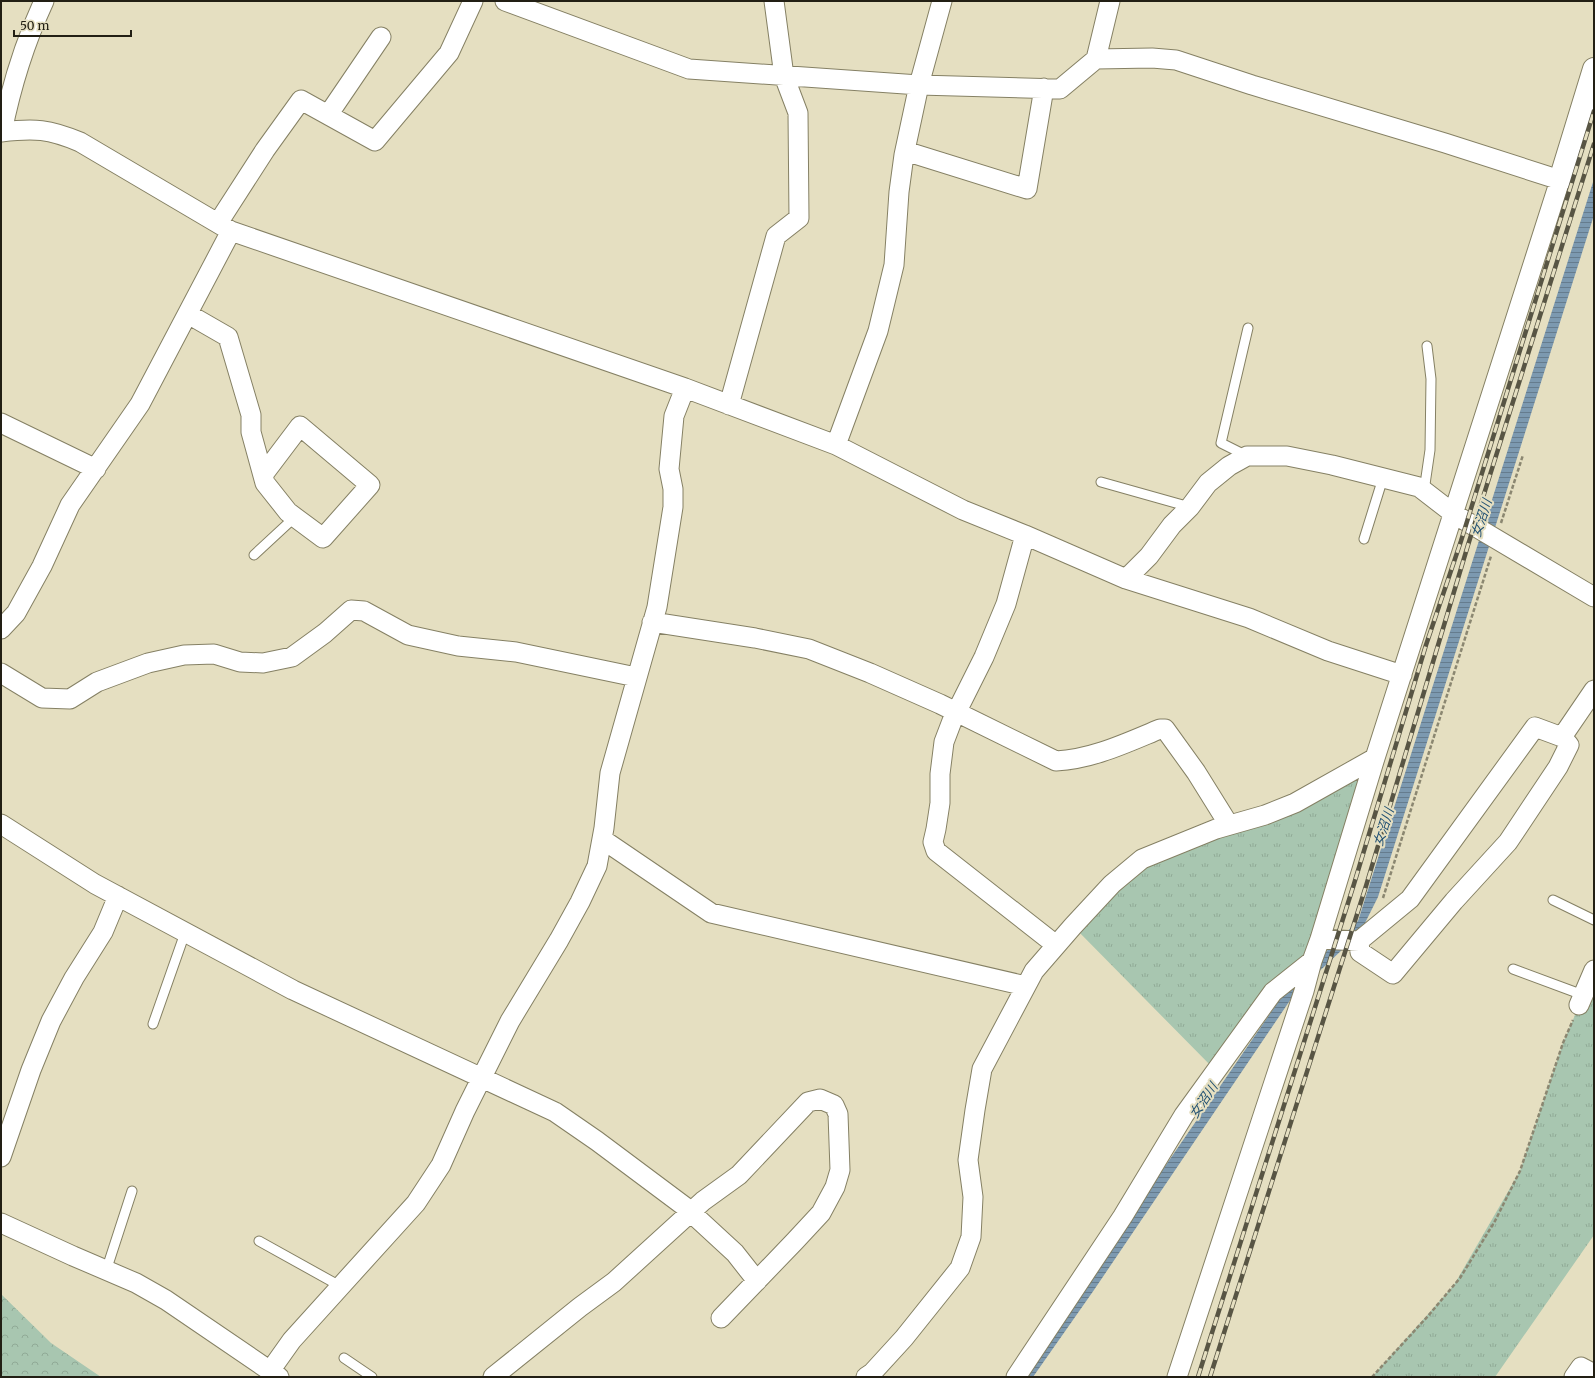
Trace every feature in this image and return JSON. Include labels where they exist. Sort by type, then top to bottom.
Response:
[{"type":"street","points":[[44,1],[25,47],[4,105],[1,132],[43,129],[59,133],[80,142],[225,227],[684,388],[836,445],[963,510],[1126,579],[1249,618],[1328,651],[1402,675]]},
{"type":"street","points":[[1,629],[16,613],[42,566],[70,505],[140,404],[188,314],[225,227],[265,150],[301,100],[374,141],[449,53],[473,1]]},
{"type":"street","points":[[505,1],[689,70],[919,85],[1060,89],[1096,59],[1110,1]]},
{"type":"street","points":[[729,405],[776,236],[799,218],[798,113],[784,76],[774,1]]},
{"type":"street","points":[[836,445],[878,331],[894,265],[899,192],[905,151],[919,85],[942,1]]},
{"type":"street","points":[[328,115],[381,37]]},
{"type":"street","points":[[1096,59],[1152,58],[1176,60],[1560,180]]},
{"type":"street","points":[[1177,1377],[1304,991],[1375,758],[1454,514],[1594,69]]},
{"type":"street","points":[[905,151],[1027,189],[1044,88]]},
{"type":"street","points":[[188,314],[228,337],[251,415],[251,432],[265,483],[288,512],[323,538],[370,485],[300,426],[263,474]]},
{"type":"street","points":[[1,1223],[106,1271],[136,1283],[166,1300],[275,1374],[292,1340],[416,1203],[441,1165],[465,1111],[510,1020],[559,940],[580,902],[597,866],[610,773],[658,599],[673,508],[673,489],[669,469],[674,416],[684,388]]},
{"type":"street","points":[[1,424],[96,468]]},
{"type":"street","points":[[1126,579],[1150,556],[1172,525],[1190,508],[1208,483],[1229,466],[1247,456],[1287,456],[1332,465],[1419,487],[1454,514],[1594,597]]},
{"type":"street","points":[[1025,535],[1006,604],[984,657],[944,742],[940,774],[940,803],[933,842],[936,851],[1056,945]]},
{"type":"street","points":[[1,673],[42,698],[70,699],[97,682],[148,663],[184,655],[214,654],[240,662],[263,663],[292,657],[325,633],[351,610],[364,611],[408,635],[458,646],[516,652],[636,677]]},
{"type":"street","points":[[652,622],[755,638],[808,649],[870,673],[957,712],[1056,761],[1070,760],[1108,751],[1160,729],[1166,729],[1196,772],[1229,825]]},
{"type":"street","points":[[1562,737],[1594,690]]},
{"type":"street","points":[[1320,939],[1358,941],[1410,899],[1535,727],[1562,737],[1569,745],[1560,762],[1508,842],[1454,901],[1393,974],[1360,952],[1358,941]]},
{"type":"street","points":[[866,1377],[872,1373],[904,1338],[960,1268],[971,1236],[973,1197],[968,1160],[982,1069],[1034,971],[1112,884],[1142,859],[1216,829],[1265,815],[1295,803],[1375,758]]},
{"type":"street","points":[[1,824],[95,884],[293,990],[555,1112],[597,1141],[691,1212],[735,1253],[757,1281]]},
{"type":"street","points":[[602,838],[711,913],[1026,986]]},
{"type":"street","points":[[1,1157],[32,1070],[52,1021],[74,978],[103,932],[118,896]]},
{"type":"street","points":[[1016,1377],[1123,1216],[1184,1115],[1273,992],[1312,961]]},
{"type":"street","points":[[1581,1000],[1594,970]]},
{"type":"street","points":[[493,1377],[580,1307],[614,1282],[691,1212],[739,1175],[808,1102],[820,1100],[834,1105],[838,1114],[840,1170],[835,1187],[821,1213],[721,1318]]},
{"type":"street","points":[[1574,1377],[1581,1367],[1594,1374]]},
{"type":"lane","points":[[1247,456],[1221,443],[1248,328]]},
{"type":"lane","points":[[1424,491],[1430,450],[1431,379],[1427,346]]},
{"type":"lane","points":[[1364,539],[1383,478]]},
{"type":"lane","points":[[1101,482],[1190,508]]},
{"type":"lane","points":[[254,555],[295,517]]},
{"type":"lane","points":[[1553,900],[1594,920]]},
{"type":"lane","points":[[153,1024],[185,932]]},
{"type":"lane","points":[[1513,969],[1581,1000]]},
{"type":"lane","points":[[106,1271],[132,1191]]},
{"type":"lane","points":[[259,1242],[340,1286]]},
{"type":"lane","points":[[344,1358],[372,1377]]},
{"type":"path","points":[[1382,922],[1383,899],[1524,454]]},
{"type":"path","points":[[1372,1377],[1460,1278],[1495,1221],[1520,1171],[1563,1043],[1581,1000]]},
{"type":"green space","points":[[1375,758],[1320,939],[1216,1071],[1073,926],[1142,859]]},
{"type":"green space","points":[[1594,971],[1594,1235],[1495,1377],[1372,1377],[1454,1285],[1520,1171],[1563,1043]]},
{"type":"green space","points":[[1,1294],[51,1343],[101,1377],[1,1377]]},
{"type":"water","points":[[1594,179],[1594,215],[1378,897],[1360,933],[1293,996],[1094,1290],[1033,1377],[1020,1377],[1287,989],[1358,921]]},
{"type":"railway","points":[[1198,1377],[1354,884],[1426,645],[1461,541],[1594,111]]},
{"type":"railway","points":[[1210,1377],[1366,886],[1468,545],[1594,144]]},
{"type":"water label","name":"女沼川","points":[[1481,518]]},
{"type":"water label","name":"女沼川","points":[[1383,827]]},
{"type":"water label","name":"女沼川","points":[[1203,1100]]}]
